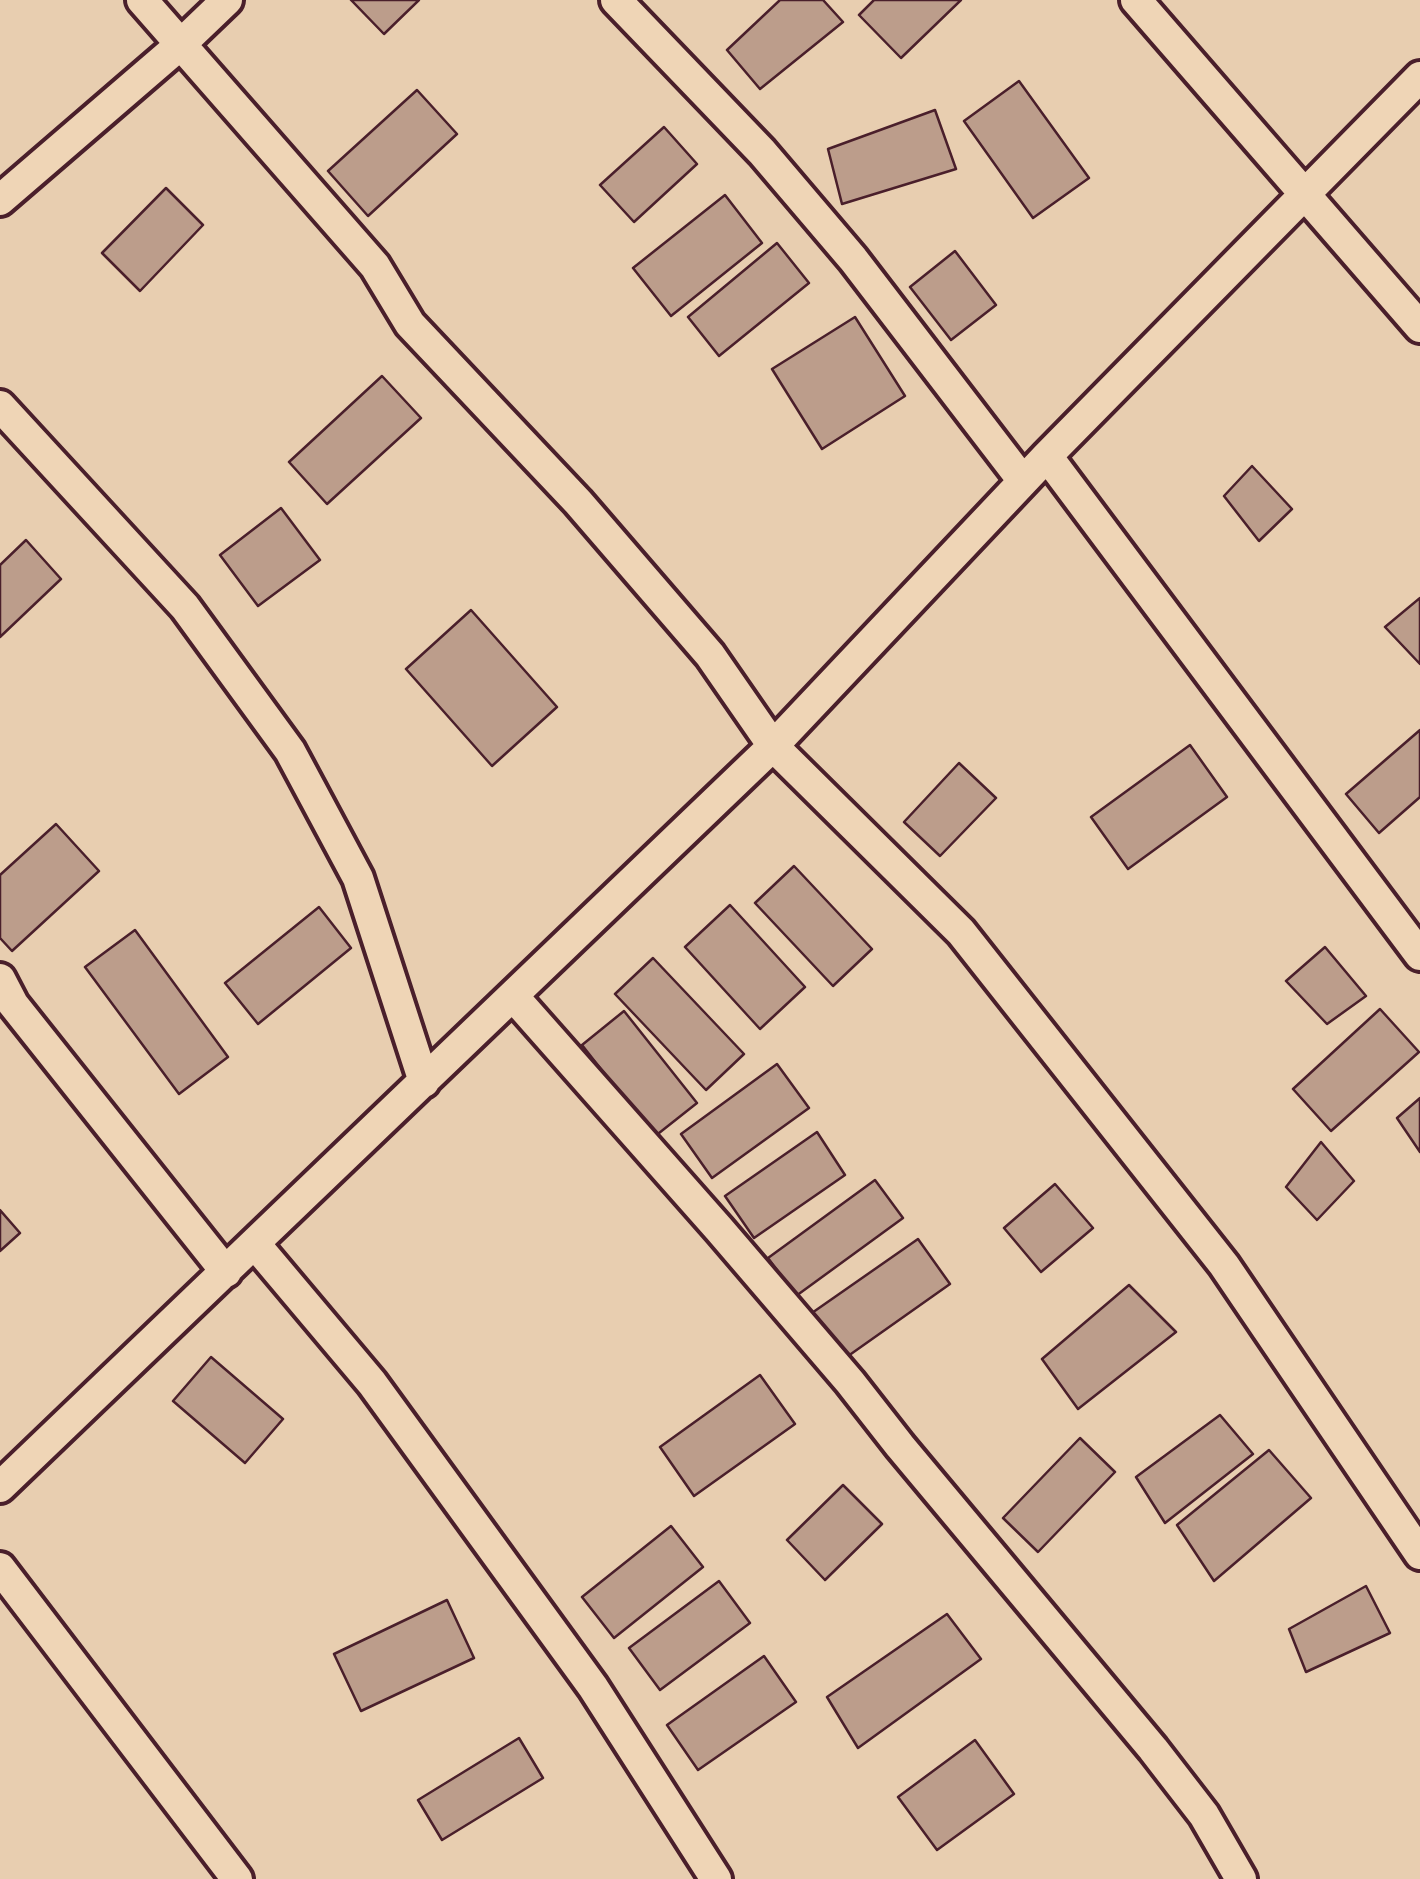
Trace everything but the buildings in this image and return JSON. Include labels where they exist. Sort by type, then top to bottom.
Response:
[{"type":"street","points":[[142,0],[375,266],[410,324],[578,502],[710,655],[773,746],[961,932],[1224,1265],[1420,1554]]},
{"type":"street","points":[[0,200],[180,46],[226,0]]},
{"type":"street","points":[[616,0],[762,152],[842,246],[1023,481]]},
{"type":"street","points":[[1136,0],[1420,327]]},
{"type":"street","points":[[0,1486],[773,746],[1023,481],[1420,77]]},
{"type":"street","points":[[0,406],[185,608],[290,751],[358,878],[424,1082]]},
{"type":"street","points":[[1048,456],[1420,956]]},
{"type":"street","points":[[0,979],[13,1004],[226,1272]]},
{"type":"street","points":[[513,996],[850,1382],[1142,1735],[1204,1815],[1240,1879]]},
{"type":"street","points":[[255,1244],[372,1383],[593,1687],[716,1879]]},
{"type":"street","points":[[0,1568],[237,1879]]}]
